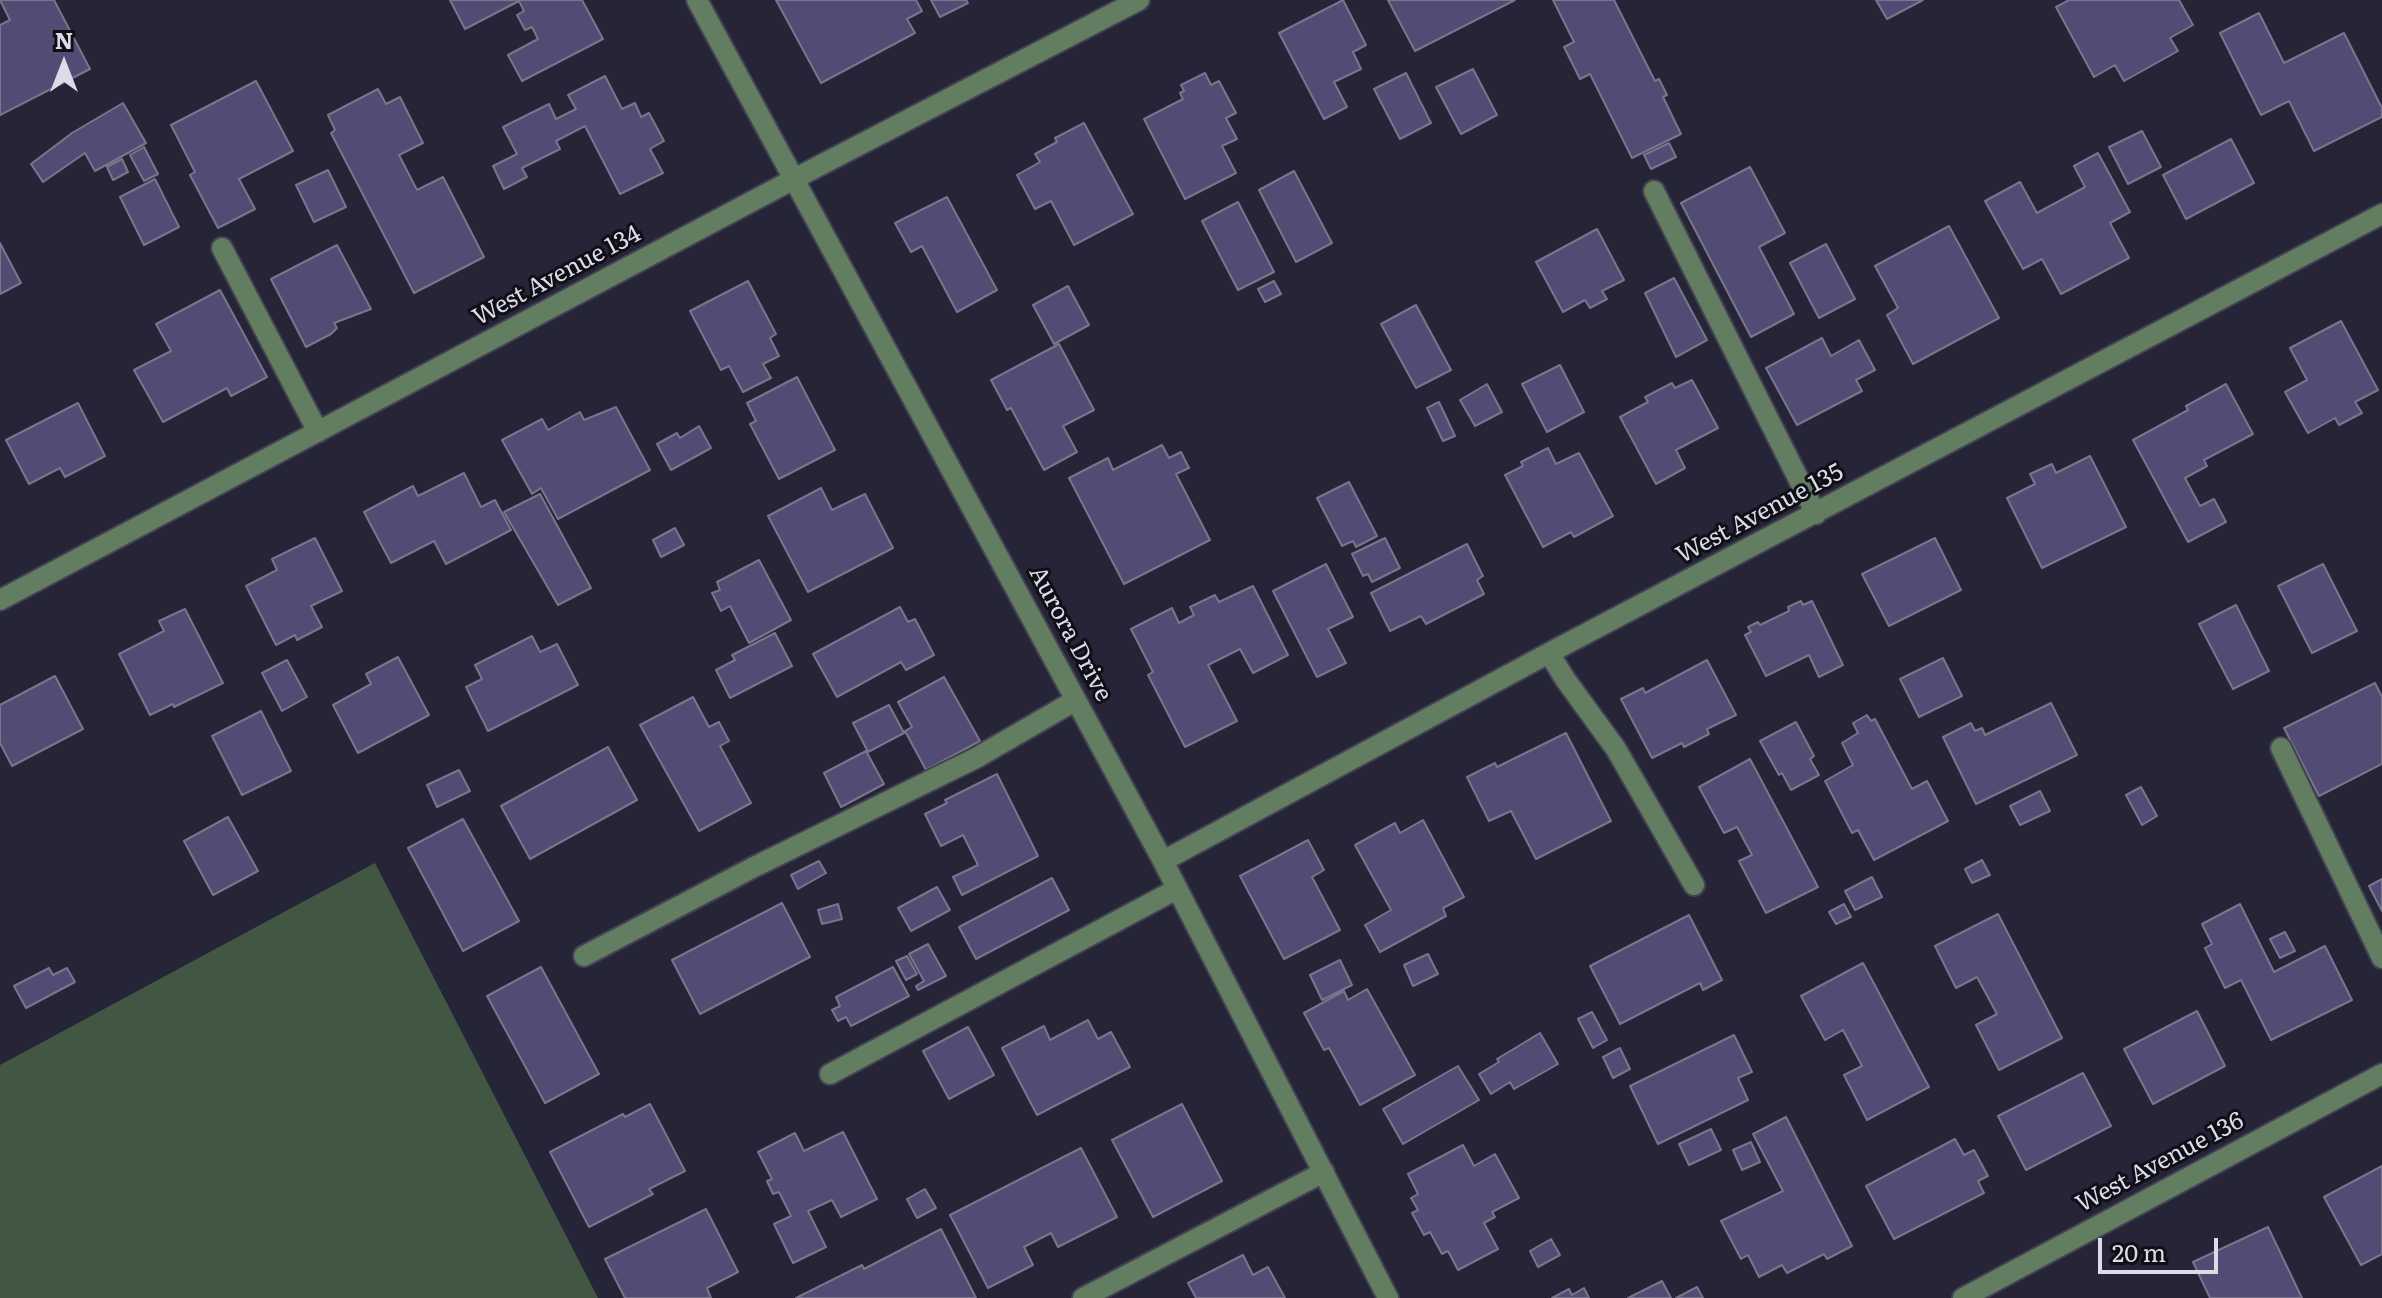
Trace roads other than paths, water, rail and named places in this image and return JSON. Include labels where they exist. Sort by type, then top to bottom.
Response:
[{"type":"street","name":"Aurora Drive","points":[[697,0],[1163,861],[1388,1298]]},
{"type":"street","name":"West Avenue 134","points":[[0,600],[794,179],[1139,0]]},
{"type":"street","points":[[1654,191],[1816,514]]},
{"type":"street","name":"West Avenue 135","points":[[1163,861],[1549,653],[2382,214]]},
{"type":"street","points":[[222,248],[318,432]]},
{"type":"street","points":[[1549,653],[1616,749],[1694,885]]},
{"type":"street","points":[[584,956],[754,867],[976,758],[1076,700]]},
{"type":"street","points":[[2281,748],[2382,958]]},
{"type":"street","points":[[830,1074],[1177,889]]},
{"type":"street","name":"West Avenue 136","points":[[1963,1298],[2382,1074]]},
{"type":"street","points":[[1083,1298],[1324,1172]]}]
